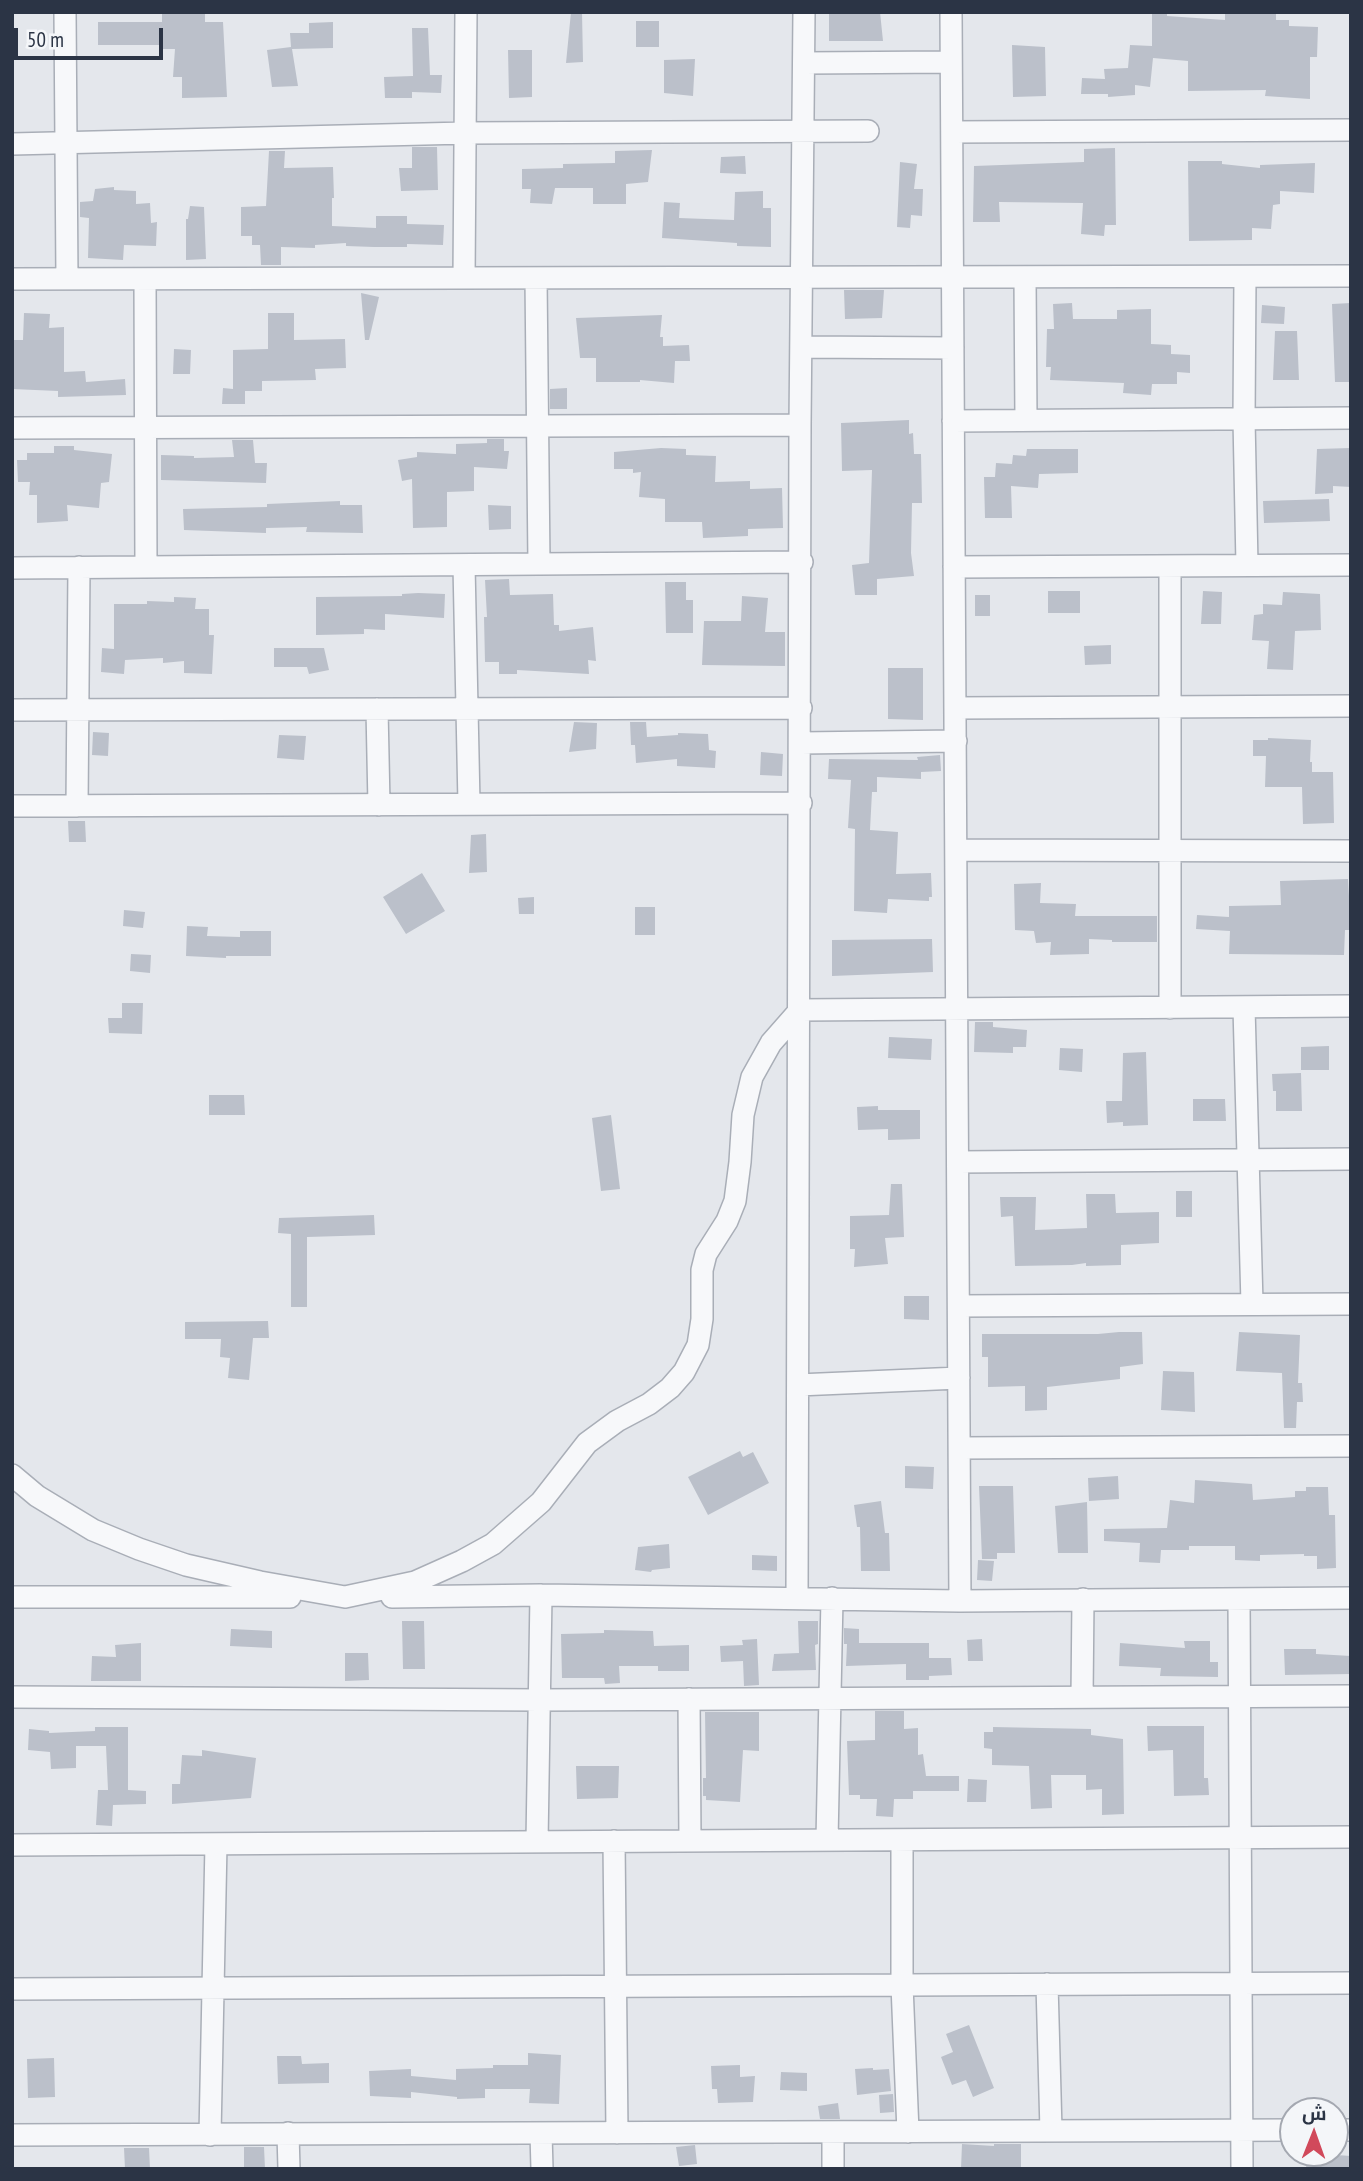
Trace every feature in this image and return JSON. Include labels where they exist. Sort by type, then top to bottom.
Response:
[{"type":"street","points":[[65,12],[67,279]]},
{"type":"street","points":[[464,278],[466,12]]},
{"type":"street","points":[[797,1598],[802,562],[800,425],[804,12]]},
{"type":"street","points":[[951,12],[960,1601]]},
{"type":"street","points":[[804,63],[951,62]]},
{"type":"street","points":[[952,132],[1351,130]]},
{"type":"street","points":[[12,144],[465,133],[868,131]]},
{"type":"street","points":[[12,279],[953,279],[1351,276]]},
{"type":"street","points":[[1245,277],[1247,565]]},
{"type":"street","points":[[536,278],[539,564]]},
{"type":"street","points":[[1025,278],[1026,420]]},
{"type":"street","points":[[145,279],[146,567]]},
{"type":"street","points":[[802,347],[953,348]]},
{"type":"street","points":[[953,421],[1351,418]]},
{"type":"street","points":[[12,428],[800,425]]},
{"type":"street","points":[[12,568],[802,562]]},
{"type":"street","points":[[464,565],[469,804]]},
{"type":"street","points":[[954,567],[1351,565]]},
{"type":"street","points":[[1170,566],[1170,1008]]},
{"type":"street","points":[[77,806],[79,567]]},
{"type":"street","points":[[955,708],[1351,706]]},
{"type":"street","points":[[12,710],[801,708]]},
{"type":"street","points":[[377,709],[379,805]]},
{"type":"street","points":[[801,743],[956,741]]},
{"type":"street","points":[[12,806],[801,803]]},
{"type":"street","points":[[956,850],[1351,851]]},
{"type":"street","points":[[12,1475],[37,1496],[93,1530],[139,1549],[199,1568],[345,1597],[415,1582],[493,1544],[541,1502],[587,1443],[617,1421],[649,1404],[670,1388],[684,1372],[698,1345],[702,1319],[702,1270],[706,1254],[727,1221],[735,1201],[743,1115],[752,1077],[771,1043],[800,1010],[1351,1006]]},
{"type":"street","points":[[1244,1007],[1252,1304]]},
{"type":"street","points":[[958,1162],[1351,1159]]},
{"type":"street","points":[[959,1306],[1351,1304]]},
{"type":"street","points":[[798,1385],[959,1378]]},
{"type":"street","points":[[960,1448],[1351,1446]]},
{"type":"street","points":[[537,1842],[541,1595]]},
{"type":"street","points":[[12,1597],[541,1595],[960,1601],[1351,1598]]},
{"type":"street","points":[[827,1840],[832,1598]]},
{"type":"street","points":[[1082,1697],[1083,1599]]},
{"type":"street","points":[[1239,1599],[1242,2169]]},
{"type":"street","points":[[12,1696],[540,1700],[1351,1696]]},
{"type":"street","points":[[689,1699],[690,1841]]},
{"type":"street","points":[[12,1845],[1351,1837]]},
{"type":"street","points":[[902,1840],[902,1985],[908,2132]]},
{"type":"street","points":[[614,1841],[617,2133]]},
{"type":"street","points":[[210,2134],[216,1844]]},
{"type":"street","points":[[12,1989],[1351,1983]]},
{"type":"street","points":[[1047,1984],[1051,2131]]},
{"type":"street","points":[[12,2135],[1279,2130]]},
{"type":"street","points":[[833,2132],[834,2169]]},
{"type":"street","points":[[288,2133],[289,2169]]},
{"type":"street","points":[[541,2133],[541,2169]]},
{"type":"building","points":[[162,12],[205,12],[205,22],[223,22],[227,97],[182,98],[182,77],[173,77],[175,49],[163,49],[163,45],[98,45],[98,22],[162,22]]},
{"type":"building","points":[[571,12],[582,12],[583,62],[566,63]]},
{"type":"building","points":[[829,12],[880,12],[883,41],[829,41]]},
{"type":"building","points":[[1152,12],[1167,12],[1167,16],[1225,20],[1225,12],[1276,12],[1276,20],[1289,20],[1289,26],[1318,27],[1317,57],[1310,57],[1310,99],[1265,96],[1266,90],[1188,91],[1188,61],[1153,58],[1150,87],[1135,85],[1135,95],[1108,97],[1108,94],[1081,94],[1082,78],[1105,79],[1104,69],[1128,68],[1130,45],[1152,46]]},
{"type":"building","points":[[636,21],[659,21],[659,47],[636,47]]},
{"type":"building","points":[[333,22],[333,48],[292,49],[298,86],[272,87],[267,50],[291,47],[290,33],[309,33],[309,23]]},
{"type":"building","points":[[412,28],[428,28],[430,75],[442,75],[441,93],[412,92],[412,98],[385,98],[384,77],[413,76]]},
{"type":"building","points":[[1012,45],[1045,47],[1046,96],[1013,97]]},
{"type":"building","points":[[508,50],[532,50],[532,97],[509,98]]},
{"type":"building","points":[[695,59],[693,96],[664,93],[664,60]]},
{"type":"building","points":[[412,147],[437,147],[438,190],[401,191],[399,168],[412,168]]},
{"type":"building","points":[[1115,148],[1116,225],[1105,225],[1104,236],[1081,234],[1083,203],[999,202],[1000,222],[973,222],[974,166],[1084,162],[1084,149]]},
{"type":"building","points":[[652,150],[648,182],[626,184],[626,204],[593,204],[593,188],[555,188],[552,204],[530,203],[531,189],[522,189],[522,169],[563,168],[563,164],[615,163],[615,151]]},
{"type":"building","points":[[269,151],[285,151],[284,168],[333,167],[332,226],[376,228],[376,216],[407,216],[407,224],[444,225],[443,245],[374,247],[346,246],[346,243],[315,245],[315,248],[281,247],[281,265],[261,265],[260,245],[252,245],[252,236],[241,236],[241,207],[266,206]]},
{"type":"building","points":[[745,156],[746,174],[720,173],[721,157]]},
{"type":"building","points":[[1188,161],[1222,161],[1222,164],[1260,168],[1260,165],[1315,163],[1314,193],[1280,191],[1280,204],[1273,205],[1271,229],[1252,228],[1252,240],[1189,241]]},
{"type":"building","points":[[900,162],[917,164],[914,189],[923,189],[922,216],[911,215],[910,228],[897,227]]},
{"type":"building","points":[[114,187],[114,190],[136,191],[136,204],[150,203],[151,223],[157,222],[156,246],[124,245],[123,260],[88,258],[89,218],[80,217],[80,202],[93,201],[95,189]]},
{"type":"building","points":[[763,191],[763,208],[771,208],[771,247],[662,238],[664,202],[680,203],[679,218],[734,220],[735,192]]},
{"type":"building","points":[[190,206],[204,207],[206,259],[186,260],[186,219]]},
{"type":"building","points":[[844,290],[884,290],[882,318],[845,319]]},
{"type":"building","points":[[361,293],[379,297],[369,340],[365,340]]},
{"type":"building","points":[[1072,303],[1073,319],[1117,319],[1117,310],[1151,309],[1151,344],[1171,345],[1171,354],[1190,355],[1190,373],[1177,372],[1177,384],[1152,384],[1151,395],[1123,393],[1124,383],[1050,380],[1051,367],[1046,367],[1047,329],[1054,329],[1053,304]]},
{"type":"building","points":[[1351,303],[1351,382],[1335,382],[1332,304]]},
{"type":"building","points":[[1262,305],[1285,307],[1284,324],[1261,323]]},
{"type":"building","points":[[24,313],[50,314],[49,328],[64,327],[64,372],[85,371],[86,382],[125,379],[126,395],[58,397],[58,391],[12,389],[12,340],[23,340]]},
{"type":"building","points":[[268,313],[294,313],[294,340],[345,339],[346,368],[315,369],[316,380],[262,381],[262,391],[245,391],[245,404],[222,404],[223,388],[233,389],[233,350],[268,349]]},
{"type":"building","points":[[662,315],[660,337],[663,337],[663,346],[689,345],[690,361],[675,361],[674,383],[640,380],[596,382],[596,358],[580,358],[576,318]]},
{"type":"building","points":[[1275,331],[1297,331],[1299,380],[1273,380]]},
{"type":"building","points":[[174,349],[191,350],[190,374],[173,374]]},
{"type":"building","points":[[567,388],[567,409],[550,409],[550,389]]},
{"type":"building","points":[[909,420],[914,454],[921,454],[922,503],[912,503],[911,553],[914,576],[877,579],[877,595],[855,595],[852,565],[869,563],[872,470],[842,471],[841,423]]},
{"type":"building","points":[[487,439],[504,439],[504,451],[509,451],[507,469],[474,467],[474,491],[447,492],[447,527],[413,528],[412,479],[402,481],[398,460],[417,457],[417,452],[456,454],[456,444],[487,443]]},
{"type":"building","points":[[232,440],[253,440],[255,463],[267,463],[266,483],[161,480],[161,455],[234,457]]},
{"type":"building","points":[[54,446],[74,446],[74,450],[112,454],[109,482],[101,483],[99,508],[67,505],[68,521],[37,523],[37,495],[29,495],[30,482],[18,482],[17,460],[27,460],[27,453],[54,453]]},
{"type":"building","points":[[1351,448],[1351,487],[1333,486],[1333,493],[1315,494],[1317,449]]},
{"type":"building","points":[[686,449],[686,455],[716,456],[715,482],[750,481],[750,489],[782,488],[783,528],[748,529],[748,536],[703,538],[702,522],[665,522],[665,499],[639,497],[641,472],[614,469],[614,452]]},
{"type":"building","points":[[1027,449],[1078,449],[1078,473],[1039,474],[1038,488],[1011,486],[1012,518],[985,518],[984,477],[995,477],[996,463],[1012,464],[1013,455],[1026,456]]},
{"type":"building","points":[[1329,499],[1330,521],[1264,523],[1263,501]]},
{"type":"building","points":[[340,501],[340,505],[362,505],[363,533],[306,532],[307,527],[266,528],[266,533],[184,530],[183,509],[267,507],[267,504]]},
{"type":"building","points":[[488,505],[511,506],[511,529],[489,530]]},
{"type":"building","points":[[509,579],[510,595],[553,594],[554,625],[559,625],[559,631],[593,627],[596,661],[588,660],[589,674],[517,670],[517,674],[499,674],[499,662],[485,662],[485,580]]},
{"type":"building","points":[[665,582],[686,582],[686,600],[693,600],[693,633],[666,633]]},
{"type":"building","points":[[1048,591],[1080,591],[1080,613],[1048,613]]},
{"type":"building","points":[[1203,591],[1222,592],[1221,624],[1201,624]]},
{"type":"building","points":[[1283,592],[1320,594],[1321,630],[1295,631],[1293,670],[1267,669],[1269,641],[1252,640],[1254,615],[1263,614],[1263,604],[1282,605]]},
{"type":"building","points":[[418,593],[445,594],[444,618],[385,614],[385,630],[364,629],[364,634],[316,635],[316,597],[402,596]]},
{"type":"building","points":[[975,595],[990,595],[990,616],[975,616]]},
{"type":"building","points":[[742,596],[768,598],[765,632],[785,632],[785,666],[702,665],[704,621],[741,621]]},
{"type":"building","points":[[174,597],[196,598],[195,609],[209,609],[209,635],[214,635],[212,674],[184,673],[184,661],[163,663],[163,658],[125,660],[124,674],[101,672],[102,648],[114,649],[114,604],[174,602]]},
{"type":"building","points":[[1111,645],[1111,664],[1085,665],[1084,646]]},
{"type":"building","points":[[274,648],[324,648],[329,670],[309,674],[307,667],[274,667]]},
{"type":"building","points":[[888,668],[923,668],[923,720],[888,719]]},
{"type":"building","points":[[574,722],[597,723],[596,749],[569,752]]},
{"type":"building","points":[[630,722],[646,722],[647,737],[678,733],[708,734],[709,750],[716,751],[715,768],[677,766],[677,759],[636,763],[635,745],[631,745]]},
{"type":"building","points":[[93,732],[109,733],[108,756],[92,755]]},
{"type":"building","points":[[279,735],[306,736],[304,760],[277,758]]},
{"type":"building","points":[[1253,740],[1311,740],[1312,772],[1333,772],[1334,823],[1303,824],[1302,787],[1265,787],[1266,756],[1253,756]]},
{"type":"building","points":[[761,752],[783,754],[782,776],[760,775]]},
{"type":"building","points":[[940,755],[941,771],[921,772],[921,779],[877,777],[877,792],[872,792],[870,830],[898,832],[896,874],[931,873],[932,897],[929,897],[929,901],[888,899],[887,913],[854,911],[855,829],[848,828],[851,780],[828,779],[829,759],[918,760],[917,757]]},
{"type":"building","points":[[68,821],[85,821],[86,842],[69,842]]},
{"type":"building","points":[[486,834],[487,872],[469,873],[471,835]]},
{"type":"building","points":[[422,873],[445,911],[406,934],[383,897]]},
{"type":"building","points":[[1348,879],[1351,930],[1345,930],[1344,955],[1229,954],[1230,931],[1196,929],[1197,915],[1229,917],[1229,906],[1281,905],[1280,881]]},
{"type":"building","points":[[1041,883],[1040,903],[1076,904],[1075,916],[1157,916],[1157,942],[1089,939],[1089,954],[1050,955],[1051,942],[1036,943],[1034,931],[1015,930],[1014,884]]},
{"type":"building","points":[[534,897],[534,914],[519,914],[518,898]]},
{"type":"building","points":[[635,907],[655,907],[655,935],[635,935]]},
{"type":"building","points":[[124,910],[145,912],[143,928],[123,926]]},
{"type":"building","points":[[187,926],[208,927],[207,936],[240,937],[240,931],[271,931],[271,956],[186,956]]},
{"type":"building","points":[[932,939],[933,972],[832,976],[832,940]]},
{"type":"building","points":[[131,954],[151,955],[150,973],[130,971]]},
{"type":"building","points":[[122,1003],[143,1003],[142,1034],[109,1033],[108,1018],[122,1018]]},
{"type":"building","points":[[975,1022],[993,1022],[993,1027],[1027,1030],[1026,1047],[1013,1047],[1013,1053],[974,1052]]},
{"type":"building","points":[[889,1037],[932,1039],[931,1060],[888,1058]]},
{"type":"building","points":[[1329,1046],[1329,1070],[1301,1070],[1301,1047]]},
{"type":"building","points":[[1060,1048],[1083,1049],[1082,1072],[1059,1070]]},
{"type":"building","points":[[1146,1052],[1148,1125],[1123,1126],[1123,1122],[1107,1123],[1106,1101],[1122,1101],[1123,1053]]},
{"type":"building","points":[[1301,1073],[1302,1111],[1276,1111],[1276,1091],[1273,1091],[1272,1074]]},
{"type":"building","points":[[209,1095],[244,1095],[245,1115],[209,1115]]},
{"type":"building","points":[[1193,1099],[1225,1099],[1226,1121],[1193,1121]]},
{"type":"building","points":[[878,1106],[878,1110],[920,1110],[920,1139],[888,1140],[888,1129],[858,1130],[857,1107]]},
{"type":"building","points":[[611,1115],[620,1189],[601,1191],[592,1118]]},
{"type":"building","points":[[891,1184],[902,1184],[904,1237],[885,1238],[888,1264],[854,1267],[855,1249],[850,1249],[850,1216],[889,1215]]},
{"type":"building","points":[[1176,1191],[1192,1191],[1192,1217],[1176,1217]]},
{"type":"building","points":[[1086,1194],[1115,1194],[1116,1213],[1159,1212],[1159,1243],[1121,1245],[1121,1265],[1086,1266],[1086,1263],[1015,1266],[1013,1216],[1001,1217],[1000,1197],[1036,1197],[1035,1230],[1087,1228]]},
{"type":"building","points":[[374,1215],[375,1235],[307,1237],[307,1307],[291,1307],[291,1234],[278,1233],[279,1218]]},
{"type":"building","points":[[904,1296],[929,1296],[929,1320],[904,1319]]},
{"type":"building","points":[[268,1321],[269,1338],[253,1338],[249,1380],[228,1378],[230,1358],[220,1357],[221,1339],[185,1339],[185,1322]]},
{"type":"building","points":[[1142,1332],[1143,1364],[1120,1367],[1120,1379],[1047,1387],[1047,1410],[1025,1411],[1025,1386],[988,1387],[988,1357],[982,1357],[982,1334]]},
{"type":"building","points":[[1239,1332],[1300,1335],[1298,1383],[1302,1383],[1303,1402],[1297,1402],[1296,1428],[1284,1428],[1282,1373],[1236,1371]]},
{"type":"building","points":[[1163,1371],[1194,1372],[1195,1412],[1161,1410]]},
{"type":"building","points":[[740,1451],[743,1457],[753,1452],[769,1483],[708,1515],[688,1477]]},
{"type":"building","points":[[905,1466],[934,1467],[933,1489],[905,1488]]},
{"type":"building","points":[[1118,1476],[1119,1499],[1089,1501],[1088,1478]]},
{"type":"building","points":[[1195,1480],[1252,1484],[1253,1500],[1295,1497],[1295,1491],[1306,1491],[1306,1487],[1328,1487],[1329,1515],[1335,1515],[1336,1568],[1317,1569],[1317,1556],[1304,1554],[1260,1555],[1260,1561],[1235,1560],[1235,1546],[1189,1546],[1189,1550],[1161,1550],[1160,1563],[1139,1562],[1140,1543],[1104,1541],[1104,1529],[1167,1528],[1170,1500],[1194,1503]]},
{"type":"building","points":[[979,1486],[1013,1486],[1015,1553],[997,1553],[997,1559],[982,1559]]},
{"type":"building","points":[[881,1501],[885,1533],[889,1533],[890,1571],[861,1571],[860,1527],[857,1527],[854,1505]]},
{"type":"building","points":[[1087,1502],[1088,1553],[1058,1553],[1055,1506]]},
{"type":"building","points":[[669,1544],[670,1568],[651,1572],[635,1570],[638,1547]]},
{"type":"building","points":[[752,1555],[777,1556],[777,1571],[752,1570]]},
{"type":"building","points":[[978,1560],[994,1561],[992,1581],[977,1580]]},
{"type":"building","points":[[402,1621],[424,1621],[425,1669],[403,1669]]},
{"type":"building","points":[[798,1621],[818,1621],[816,1670],[772,1671],[774,1654],[799,1653]]},
{"type":"building","points":[[844,1628],[859,1629],[859,1643],[929,1643],[929,1658],[951,1658],[952,1675],[929,1676],[929,1680],[906,1680],[906,1664],[846,1666],[847,1644],[844,1644]]},
{"type":"building","points":[[231,1629],[272,1631],[272,1648],[230,1646]]},
{"type":"building","points":[[604,1630],[653,1631],[654,1646],[689,1645],[689,1671],[658,1671],[658,1666],[619,1666],[620,1683],[605,1684],[604,1678],[562,1678],[561,1634],[604,1633]]},
{"type":"building","points":[[757,1639],[759,1685],[744,1686],[743,1661],[721,1662],[720,1646],[743,1645],[742,1640]]},
{"type":"building","points":[[982,1639],[983,1661],[968,1661],[967,1640]]},
{"type":"building","points":[[1184,1641],[1210,1641],[1210,1662],[1218,1662],[1218,1677],[1160,1676],[1161,1668],[1119,1666],[1120,1643],[1185,1648]]},
{"type":"building","points":[[141,1643],[141,1681],[91,1681],[92,1656],[116,1657],[115,1645]]},
{"type":"building","points":[[1284,1649],[1316,1649],[1316,1654],[1351,1656],[1351,1674],[1285,1675]]},
{"type":"building","points":[[345,1653],[368,1653],[369,1680],[345,1681]]},
{"type":"building","points":[[875,1711],[904,1711],[904,1729],[918,1728],[918,1755],[923,1754],[926,1776],[959,1776],[959,1791],[913,1791],[913,1799],[894,1799],[893,1817],[876,1816],[877,1799],[860,1799],[860,1795],[849,1795],[847,1741],[875,1740]]},
{"type":"building","points":[[705,1712],[759,1712],[759,1751],[743,1750],[740,1802],[706,1800],[706,1796],[703,1796],[703,1778],[706,1778]]},
{"type":"building","points":[[1147,1726],[1204,1726],[1204,1778],[1208,1778],[1209,1795],[1174,1796],[1173,1750],[1148,1751]]},
{"type":"building","points":[[95,1727],[128,1727],[128,1790],[146,1791],[146,1804],[113,1805],[112,1826],[96,1825],[98,1790],[108,1790],[106,1746],[76,1746],[76,1768],[51,1769],[50,1752],[28,1750],[29,1729],[49,1733],[95,1731]]},
{"type":"building","points":[[993,1727],[1091,1729],[1091,1735],[1123,1739],[1124,1814],[1102,1815],[1102,1789],[1086,1790],[1086,1775],[1051,1775],[1052,1808],[1031,1809],[1029,1766],[992,1765],[992,1749],[984,1748],[984,1732],[993,1732]]},
{"type":"building","points":[[202,1750],[256,1758],[251,1798],[172,1804],[172,1784],[180,1784],[182,1755],[202,1756]]},
{"type":"building","points":[[576,1766],[619,1766],[618,1798],[577,1799]]},
{"type":"building","points":[[968,1779],[987,1780],[986,1802],[967,1802]]},
{"type":"building","points":[[969,2025],[994,2088],[973,2097],[966,2080],[952,2085],[941,2057],[953,2052],[946,2034]]},
{"type":"building","points":[[528,2053],[561,2055],[559,2104],[529,2103],[530,2089],[485,2089],[485,2098],[457,2099],[411,2092],[411,2098],[370,2096],[369,2071],[411,2069],[411,2076],[456,2080],[456,2069],[528,2065]]},
{"type":"building","points":[[277,2056],[301,2056],[302,2064],[329,2063],[329,2083],[278,2084]]},
{"type":"building","points":[[54,2058],[55,2097],[28,2098],[27,2059]]},
{"type":"building","points":[[740,2065],[740,2077],[755,2076],[753,2102],[718,2103],[717,2089],[712,2089],[711,2066]]},
{"type":"building","points":[[855,2069],[889,2069],[891,2091],[857,2095]]},
{"type":"building","points":[[781,2072],[807,2073],[807,2091],[780,2090]]},
{"type":"building","points":[[893,2094],[894,2112],[880,2113],[879,2095]]},
{"type":"building","points":[[838,2103],[840,2119],[820,2119],[818,2106]]},
{"type":"building","points":[[962,2144],[1021,2144],[1021,2169],[961,2169]]},
{"type":"building","points":[[695,2145],[697,2164],[679,2166],[676,2147]]},
{"type":"building","points":[[244,2147],[264,2147],[265,2169],[244,2169]]},
{"type":"building","points":[[124,2148],[149,2148],[150,2169],[125,2169]]},
{"type":"building","points":[[1351,2156],[1351,2169],[1306,2169],[1349,2167]]}]
